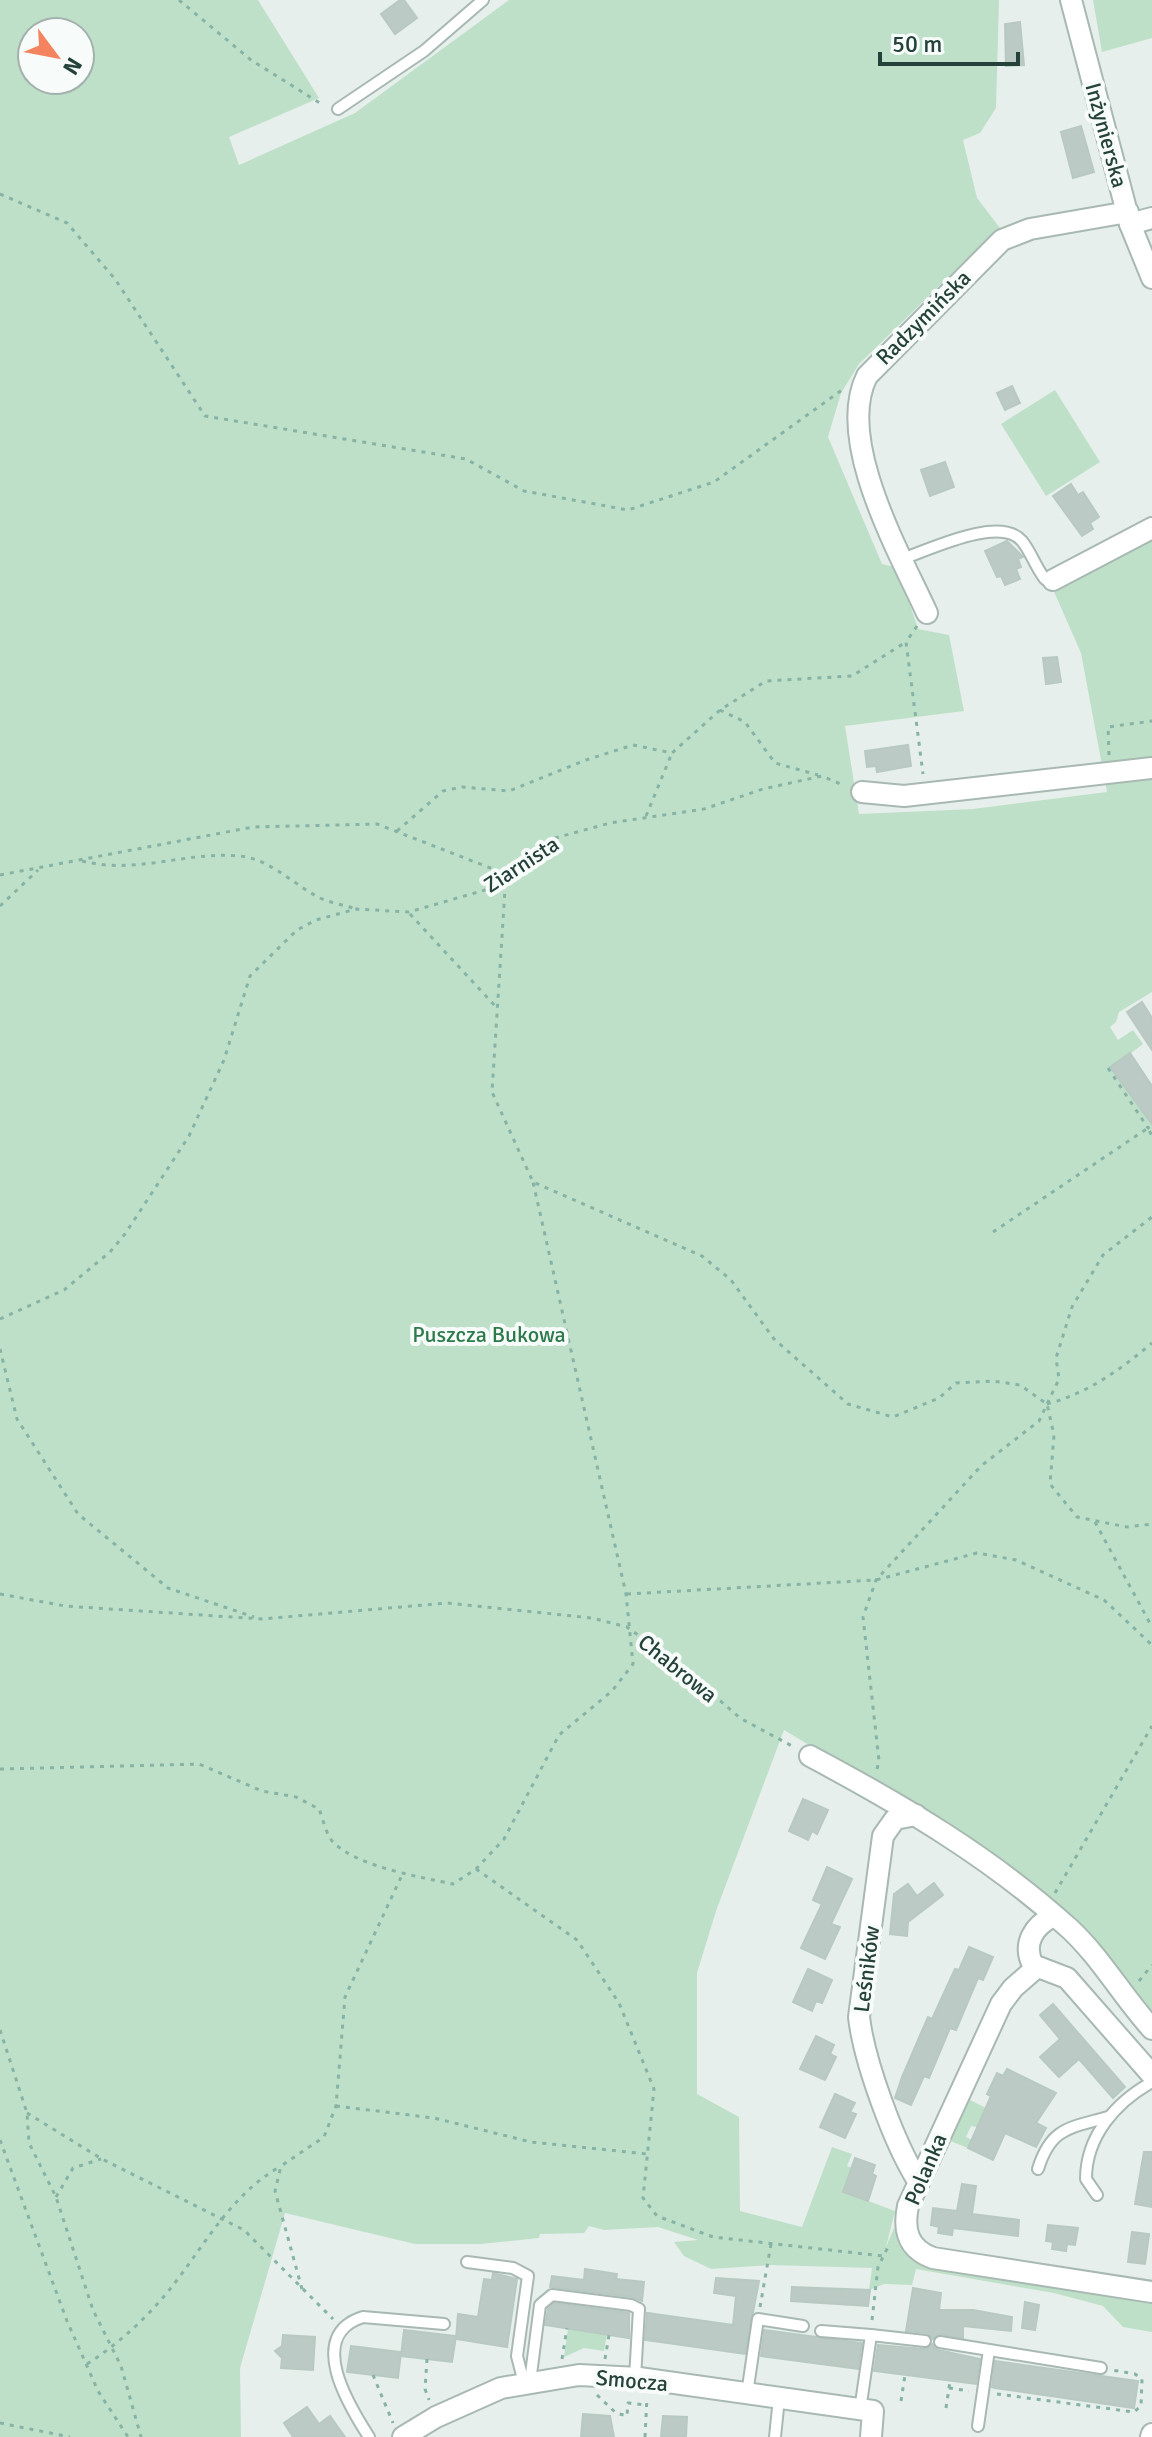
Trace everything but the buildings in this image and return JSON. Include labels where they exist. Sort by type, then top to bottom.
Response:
[{"type":"street","name":"Inżynierska","points":[[1071,0],[1129,218],[1152,278]]},
{"type":"street","name":"Radzymińska","points":[[927,613],[902,559],[860,448],[857,405],[867,376],[1002,240],[1030,229],[1152,218]]},
{"type":"street","points":[[1053,580],[1152,528]]},
{"type":"street","points":[[862,792],[883,797],[1152,768]]},
{"type":"street","points":[[810,1756],[916,1815],[1004,1874],[1078,1937],[1152,2029]]},
{"type":"street","name":"Leśników","points":[[916,1815],[895,1819],[883,1836],[859,2017],[865,2047],[904,2159],[918,2181]]},
{"type":"street","points":[[1051,1914],[1031,1939],[1029,1957],[1036,1968],[1067,1978],[1152,2075]]},
{"type":"street","name":"Polanka","points":[[1036,1968],[1013,1988],[1001,2004],[918,2181],[904,2223],[907,2236],[924,2254],[1152,2292]]},
{"type":"street","name":"Smocza","points":[[400,2434],[469,2400],[527,2382],[601,2370],[866,2410]]},
{"type":"street","points":[[866,2410],[871,2437]]},
{"type":"lane","points":[[338,109],[439,40],[483,0]]},
{"type":"lane","points":[[902,559],[969,535],[1009,532],[1023,541],[1045,579],[1053,580]]},
{"type":"lane","points":[[1097,2195],[1086,2179],[1093,2141],[1108,2117],[1124,2101],[1152,2082]]},
{"type":"lane","points":[[1038,2169],[1043,2152],[1057,2133],[1108,2117]]},
{"type":"lane","points":[[467,2262],[513,2268],[528,2276],[517,2356],[527,2382]]},
{"type":"lane","points":[[527,2382],[540,2305],[552,2295],[639,2309],[642,2378]]},
{"type":"lane","points":[[369,2437],[337,2380],[334,2362],[343,2330],[351,2321],[363,2317],[444,2324]]},
{"type":"lane","points":[[747,2394],[758,2319],[803,2326]]},
{"type":"lane","points":[[821,2331],[925,2341]]},
{"type":"lane","points":[[866,2410],[871,2335]]},
{"type":"lane","points":[[940,2342],[1101,2368]]},
{"type":"lane","points":[[978,2426],[989,2350]]},
{"type":"lane","points":[[775,2437],[779,2398]]},
{"type":"path","points":[[179,0],[251,60],[315,103],[338,109]]},
{"type":"path","points":[[0,194],[67,223],[115,279],[205,416],[466,459],[524,491],[628,510],[700,487],[714,482],[867,376]]},
{"type":"path","points":[[646,817],[672,753],[720,710],[766,681],[852,676],[906,642],[927,613]]},
{"type":"path","points":[[906,642],[926,793]]},
{"type":"path","points":[[720,710],[745,722],[775,763],[822,776],[862,792]]},
{"type":"path","points":[[1110,772],[1108,727],[1152,721]]},
{"type":"path","points":[[397,831],[443,791],[462,787],[509,791],[633,745],[672,753]]},
{"type":"path","name":"Ziarnista","points":[[0,1319],[64,1290],[110,1252],[189,1136],[224,1060],[250,976],[297,930],[316,920],[356,909],[409,912],[485,890],[555,838],[646,817],[704,809],[763,789],[822,776]]},
{"type":"path","points":[[0,875],[253,827],[377,824],[506,874],[492,1092],[533,1182],[626,1594],[633,1664],[612,1691],[559,1735],[504,1839],[476,1869],[453,1884],[403,1873],[358,1857],[333,1842],[319,1809],[296,1797],[262,1791],[199,1764],[0,1769]]},
{"type":"path","points":[[79,860],[109,868],[129,868],[240,856],[260,861],[322,899],[356,909]]},
{"type":"path","points":[[0,906],[38,870]]},
{"type":"path","points":[[409,912],[497,1008]]},
{"type":"path","points":[[1108,1068],[1150,1126],[1152,1136]]},
{"type":"path","points":[[993,1232],[1150,1126]]},
{"type":"path","points":[[533,1182],[702,1256],[731,1280],[774,1339],[848,1404],[893,1417],[939,1398],[956,1383],[993,1381],[1020,1385],[1047,1404],[1054,1435],[1050,1484],[1077,1517],[1127,1527],[1152,1524]]},
{"type":"path","points":[[872,1789],[879,1761],[863,1617],[876,1580],[981,1466],[1039,1421],[1059,1379],[1056,1358],[1072,1307],[1103,1255],[1152,1217]]},
{"type":"path","points":[[1047,1404],[1072,1398],[1123,1369],[1152,1343]]},
{"type":"path","points":[[0,1349],[17,1419],[78,1514],[168,1588],[262,1619]]},
{"type":"path","points":[[1095,1521],[1152,1627]]},
{"type":"path","points":[[626,1594],[876,1580],[977,1553],[1016,1560],[1104,1600],[1152,1645]]},
{"type":"path","name":"Chabrowa","points":[[0,1594],[87,1608],[262,1619],[447,1603],[592,1618],[627,1627],[683,1668],[740,1718],[810,1756]]},
{"type":"path","points":[[1051,1914],[1068,1867],[1152,1726]]},
{"type":"path","points":[[476,1869],[577,1940],[619,2003],[654,2089],[643,2198],[657,2216],[713,2237],[883,2256]]},
{"type":"path","points":[[86,2364],[112,2348],[171,2288],[234,2201],[257,2180],[324,2137],[336,2106],[345,1997],[403,1873]]},
{"type":"path","points":[[0,2030],[27,2113],[29,2143],[56,2197],[93,2310],[121,2366],[141,2437]]},
{"type":"path","points":[[336,2106],[434,2118],[531,2142],[647,2154]]},
{"type":"path","points":[[27,2113],[102,2159],[244,2230],[343,2330]]},
{"type":"path","points":[[0,2140],[86,2364],[98,2391],[128,2437]]},
{"type":"path","points":[[56,2197],[73,2168],[102,2159]]},
{"type":"path","points":[[281,2166],[275,2191],[302,2289]]},
{"type":"path","points":[[871,2335],[874,2285],[890,2243]]},
{"type":"path","points":[[758,2319],[771,2244]]},
{"type":"path","points":[[561,2363],[567,2328]]},
{"type":"path","points":[[609,2335],[597,2395],[616,2413],[627,2416],[628,2403],[647,2405]]},
{"type":"path","points":[[427,2359],[425,2389],[433,2406]]},
{"type":"path","points":[[949,2388],[1129,2412],[1137,2410],[1144,2394],[1142,2379],[1135,2374],[1101,2368]]},
{"type":"path","points":[[373,2375],[400,2434]]},
{"type":"path","points":[[901,2401],[905,2375]]},
{"type":"path","points":[[642,2378],[647,2405],[645,2437],[652,2437]]},
{"type":"path","points":[[946,2408],[950,2381]]},
{"type":"path","points":[[0,2423],[70,2437]]},
{"type":"green space","name":"Puszcza Bukowa","points":[[0,0],[258,0],[319,98],[229,137],[239,165],[355,113],[509,0],[999,0],[996,108],[980,133],[963,140],[977,198],[1003,232],[975,251],[859,364],[841,393],[828,437],[882,564],[898,568],[918,629],[949,635],[964,711],[845,726],[859,814],[973,809],[1107,792],[1081,653],[1052,587],[1152,536],[1152,992],[1119,1012],[1116,1022],[1110,1027],[1118,1040],[1133,1030],[1143,1044],[1130,1054],[1152,1086],[1152,2022],[1065,1915],[911,1806],[784,1730],[716,1911],[697,1973],[697,2094],[739,2117],[740,2211],[802,2227],[832,2147],[852,2154],[847,2166],[852,2168],[844,2192],[895,2211],[886,2247],[894,2228],[914,2247],[1152,2292],[1152,2332],[1123,2327],[1103,2306],[1054,2293],[916,2269],[912,2285],[884,2284],[869,2290],[872,2268],[771,2265],[711,2269],[684,2256],[674,2242],[698,2240],[658,2227],[604,2230],[589,2226],[584,2233],[540,2234],[539,2238],[481,2244],[415,2244],[285,2213],[240,2368],[241,2437],[0,2437]]},
{"type":"green space","points":[[1093,0],[1152,0],[1152,38],[1102,52]]},
{"type":"green space","points":[[1055,390],[1100,462],[1046,496],[1001,424]]},
{"type":"green space","points":[[970,2100],[1020,2125],[1014,2138],[1006,2132],[971,2126],[966,2137],[972,2140],[968,2148],[950,2141]]},
{"type":"green space","points":[[568,2329],[607,2334],[604,2351],[584,2348],[564,2357]]}]
